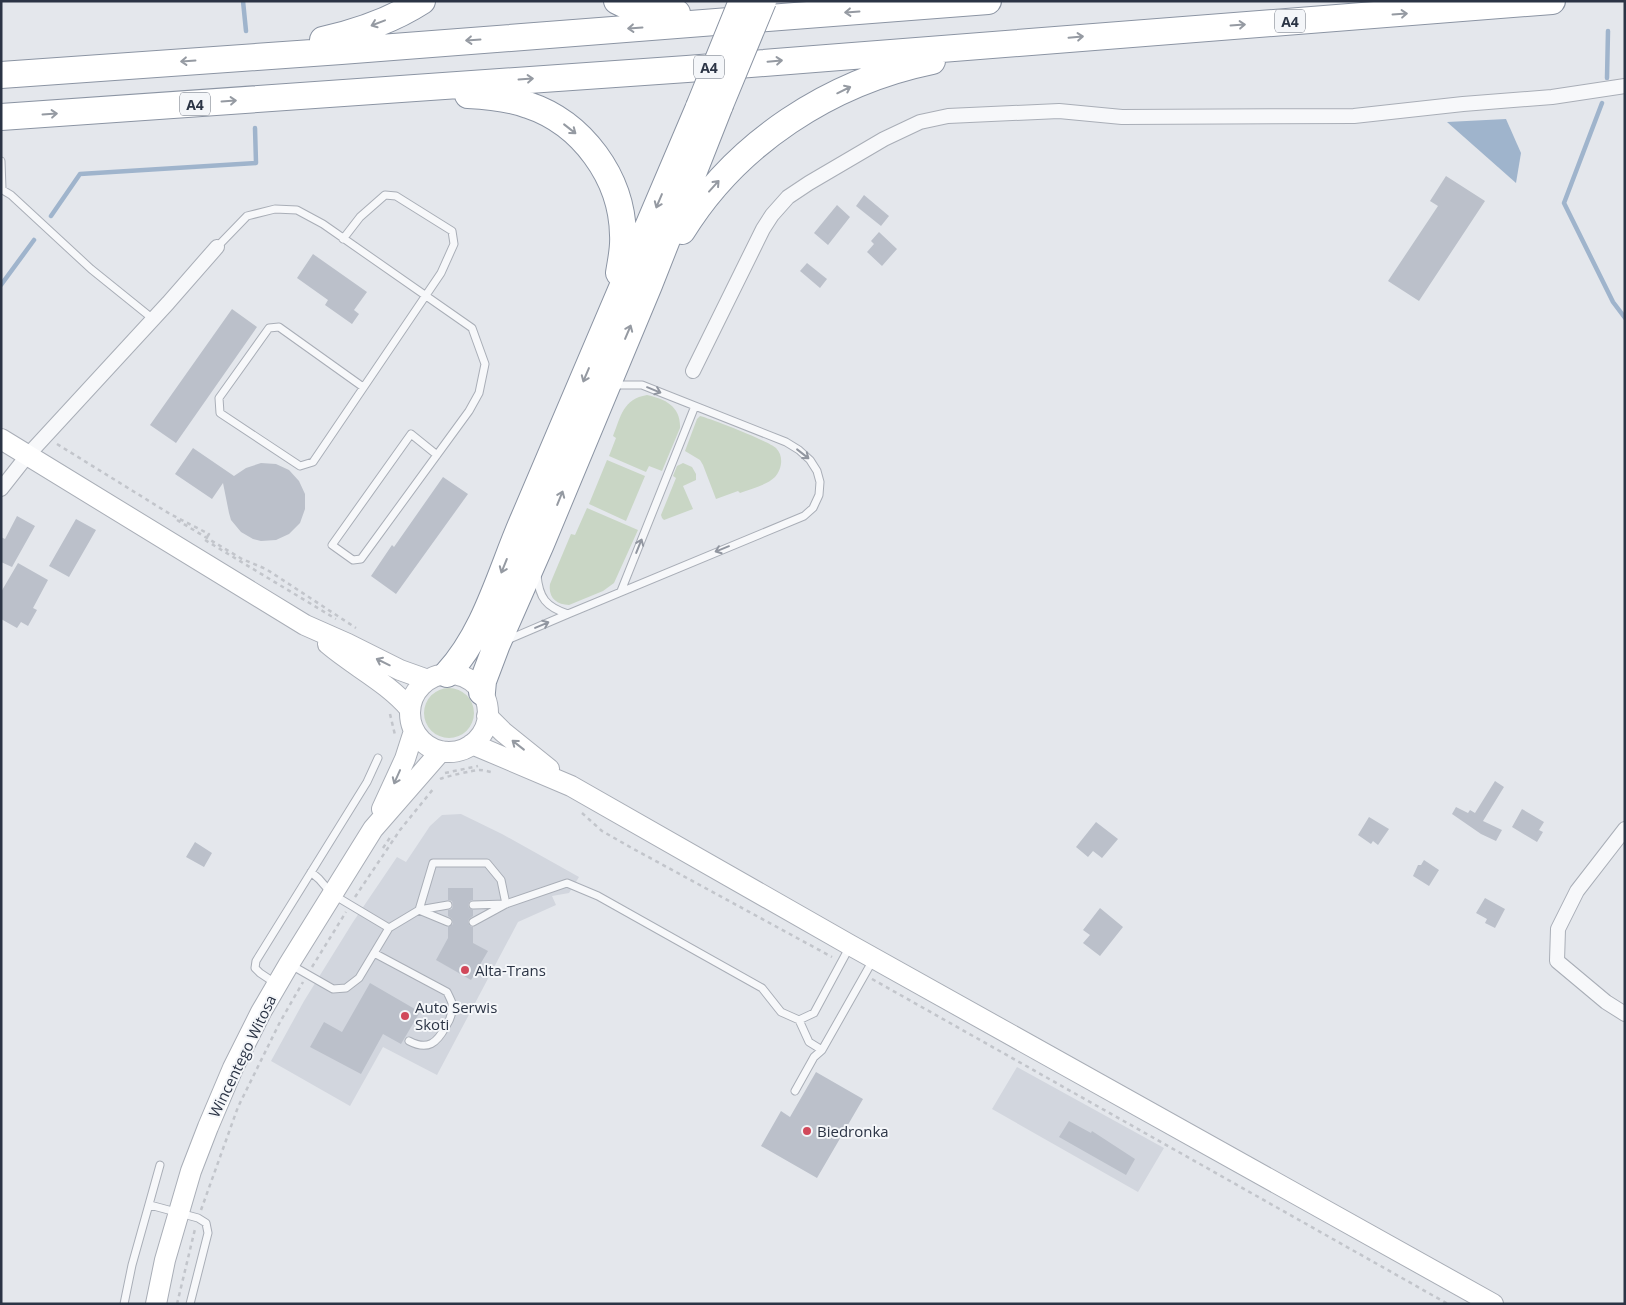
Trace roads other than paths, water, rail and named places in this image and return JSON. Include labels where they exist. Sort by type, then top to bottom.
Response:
[{"type":"highway","points":[[236,58],[358,31],[389,20],[422,1]]},
{"type":"highway","points":[[617,1],[635,8],[657,12],[767,10],[988,1]]},
{"type":"highway","points":[[484,704],[484,681],[497,644],[649,285],[742,1]]},
{"type":"highway","name":"A4","points":[[1,117],[687,69],[1552,1]]},
{"type":"highway","points":[[1,74],[236,58],[767,10]]},
{"type":"highway","points":[[438,677],[456,665],[487,609],[523,520],[605,330],[709,106],[767,10]]},
{"type":"highway","points":[[649,285],[696,208],[713,188],[756,146],[806,110],[857,83],[886,73],[924,63],[1028,42]]},
{"type":"highway","points":[[390,89],[492,97],[527,104],[557,119],[581,137],[606,171],[613,186],[622,221],[623,251],[620,271],[605,330]]},
{"type":"street","points":[[694,371],[763,229],[772,215],[788,197],[875,144],[920,122],[948,116],[1059,111],[1122,117],[1354,116],[1552,96],[1625,86]]},
{"type":"street","points":[[1,489],[28,456],[217,247]]},
{"type":"street","points":[[1,439],[305,625],[400,670],[438,677],[458,675],[467,679],[475,684],[484,704],[511,739],[570,786],[869,966],[1493,1304]]},
{"type":"street","points":[[305,625],[340,655],[384,684],[410,709]]},
{"type":"street","points":[[438,677],[416,692],[410,709],[414,731],[421,740],[431,747],[441,751],[452,751],[472,744],[482,732],[484,704]]},
{"type":"street","name":"Wincentego Witosa","points":[[156,1304],[164,1260],[178,1214],[201,1145],[229,1077],[261,1012],[288,964],[373,829],[404,759],[414,731]]},
{"type":"street","points":[[472,744],[570,786]]},
{"type":"street","name":"Wincentego Witosa","points":[[373,829],[441,751]]},
{"type":"street","points":[[1625,829],[1577,891],[1558,929],[1557,961],[1606,1002],[1625,1014]]},
{"type":"lane","points":[[1,161],[2,189],[91,268],[153,319]]},
{"type":"lane","points":[[343,239],[360,217],[385,195],[396,196],[452,231],[454,244],[449,259],[441,273],[313,462],[300,466],[220,413],[219,398],[268,328],[279,327],[363,387]]},
{"type":"lane","points":[[217,247],[247,216],[275,209],[297,210],[323,224],[472,328],[484,364],[479,393],[469,411],[361,559],[353,560],[332,545],[411,434],[437,454]]},
{"type":"lane","points":[[497,644],[804,516],[814,508],[819,494],[820,482],[817,471],[810,460],[786,442],[642,385],[606,385]]},
{"type":"lane","points":[[621,591],[695,406]]},
{"type":"lane","points":[[536,555],[538,587],[546,603],[553,609],[568,614]]},
{"type":"lane","points":[[278,984],[260,974],[255,968],[256,961],[367,782],[378,758]]},
{"type":"lane","points":[[420,910],[433,863],[487,863],[501,880],[506,904]]},
{"type":"lane","points":[[311,872],[332,894],[389,928]]},
{"type":"lane","points":[[473,922],[506,904],[567,883],[598,896],[762,988],[781,1012],[800,1020],[809,1042],[822,1050]]},
{"type":"lane","points":[[473,905],[506,904]]},
{"type":"lane","points":[[288,964],[333,989],[346,988],[359,978],[389,928],[420,910],[448,905]]},
{"type":"lane","points":[[420,910],[448,922]]},
{"type":"lane","points":[[374,953],[448,992],[452,1004],[450,1018],[440,1038],[430,1045],[418,1046],[409,1041]]},
{"type":"lane","points":[[800,1020],[814,1013],[846,953]]},
{"type":"lane","points":[[795,1091],[814,1058],[822,1050],[869,966]]},
{"type":"lane","points":[[124,1304],[132,1265],[160,1165]]},
{"type":"lane","points":[[150,1205],[198,1218],[206,1223],[208,1233],[190,1304]]},
{"type":"water","points":[[1506,119],[1521,153],[1516,183],[1447,122]]},
{"type":"waterway","points":[[243,1],[246,31]]},
{"type":"waterway","points":[[1607,78],[1608,31]]},
{"type":"waterway","points":[[1602,103],[1564,203],[1613,302],[1625,318]]},
{"type":"waterway","points":[[51,216],[80,174],[256,163],[255,128]]},
{"type":"waterway","points":[[1,285],[34,240]]},
{"type":"place","name":"Alta-Trans","points":[[465,970]]},
{"type":"place","name":"Auto Serwis Skoti","points":[[405,1016]]},
{"type":"place","name":"Biedronka","points":[[807,1131]]}]
